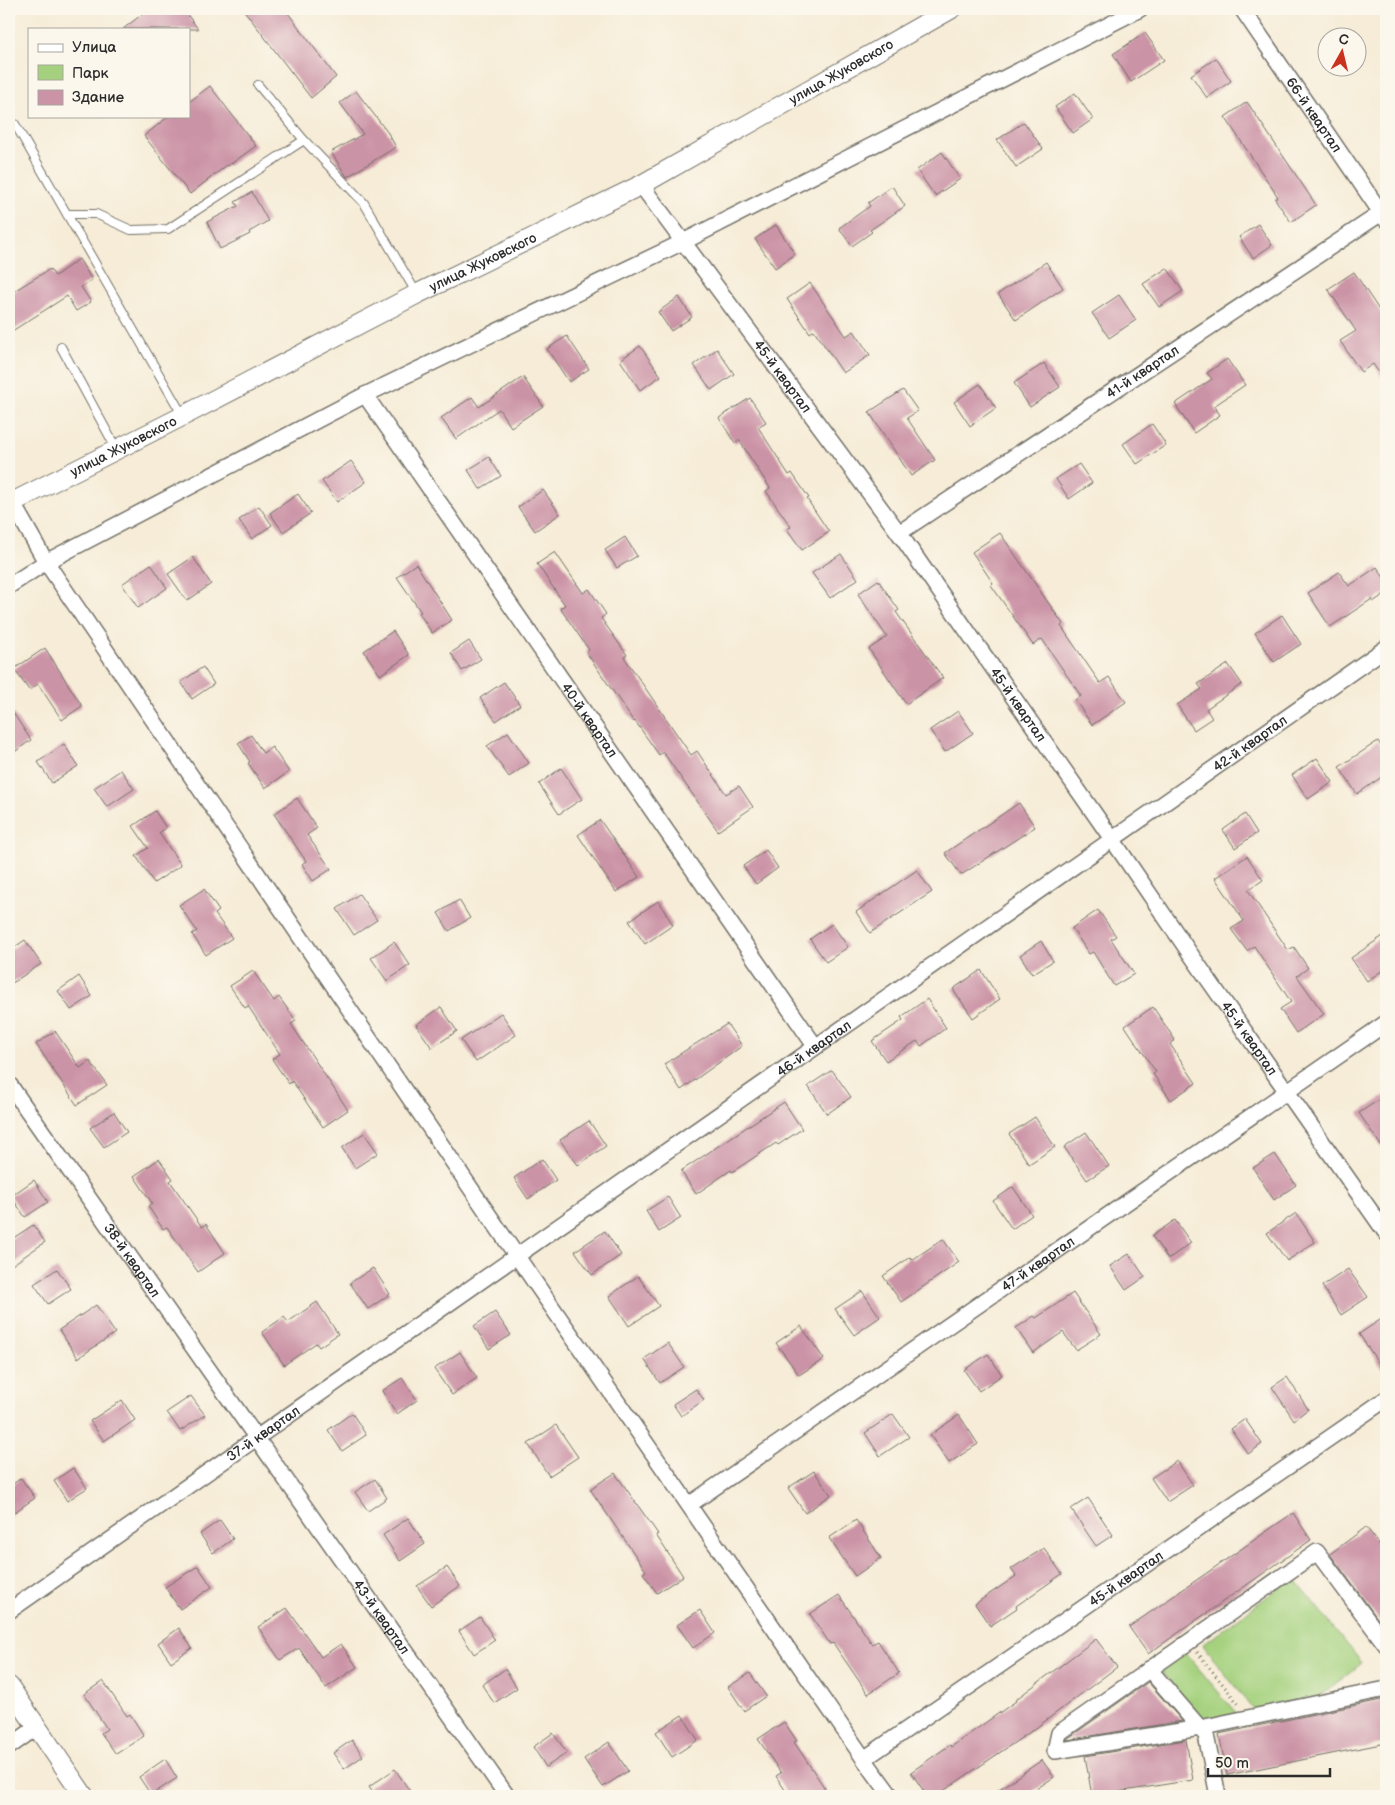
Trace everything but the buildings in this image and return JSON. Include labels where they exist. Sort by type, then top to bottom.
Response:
[{"type":"street","name":"улица Жуковского","points":[[10,503],[117,450],[417,294],[641,185],[951,9]]},
{"type":"street","points":[[9,586],[46,562],[365,395],[683,242],[1140,9]]},
{"type":"street","name":"66-й квартал","points":[[1242,9],[1385,214]]},
{"type":"street","name":"45-й квартал","points":[[641,185],[899,533],[1386,1233]]},
{"type":"street","name":"41-й квартал","points":[[899,533],[1385,214]]},
{"type":"street","name":"40-й квартал","points":[[365,395],[815,1046]]},
{"type":"street","points":[[10,503],[46,562],[516,1255],[891,1796]]},
{"type":"street","name":"42-й квартал","points":[[1112,839],[1386,648]]},
{"type":"street","name":"46-й квартал","points":[[516,1255],[1112,839]]},
{"type":"street","name":"47-й квартал","points":[[689,1505],[1386,1023]]},
{"type":"street","name":"38-й квартал","points":[[9,1084],[256,1438]]},
{"type":"street","name":"37-й квартал","points":[[9,1611],[516,1255]]},
{"type":"street","name":"45-й квартал","points":[[864,1759],[1386,1399]]},
{"type":"street","name":"43-й квартал","points":[[256,1438],[507,1796]]},
{"type":"street","points":[[1386,1646],[1317,1552],[1058,1733],[1055,1751],[1200,1728],[1386,1689]]},
{"type":"street","points":[[1150,1669],[1206,1734],[1218,1796]]},
{"type":"street","points":[[9,1686],[84,1796]]},
{"type":"street","points":[[9,1746],[37,1727]]},
{"type":"lane","points":[[258,85],[304,140],[364,203],[417,294]]},
{"type":"lane","points":[[15,124],[183,416]]},
{"type":"lane","points":[[67,214],[96,214],[131,230],[168,229],[304,140]]},
{"type":"lane","points":[[61,347],[117,450]]},
{"type":"path","points":[[1189,1642],[1250,1717]]},
{"type":"green space","points":[[1293,1577],[1362,1663],[1320,1696],[1253,1710],[1203,1645]]},
{"type":"green space","points":[[1183,1650],[1237,1714],[1204,1720],[1160,1670]]}]
